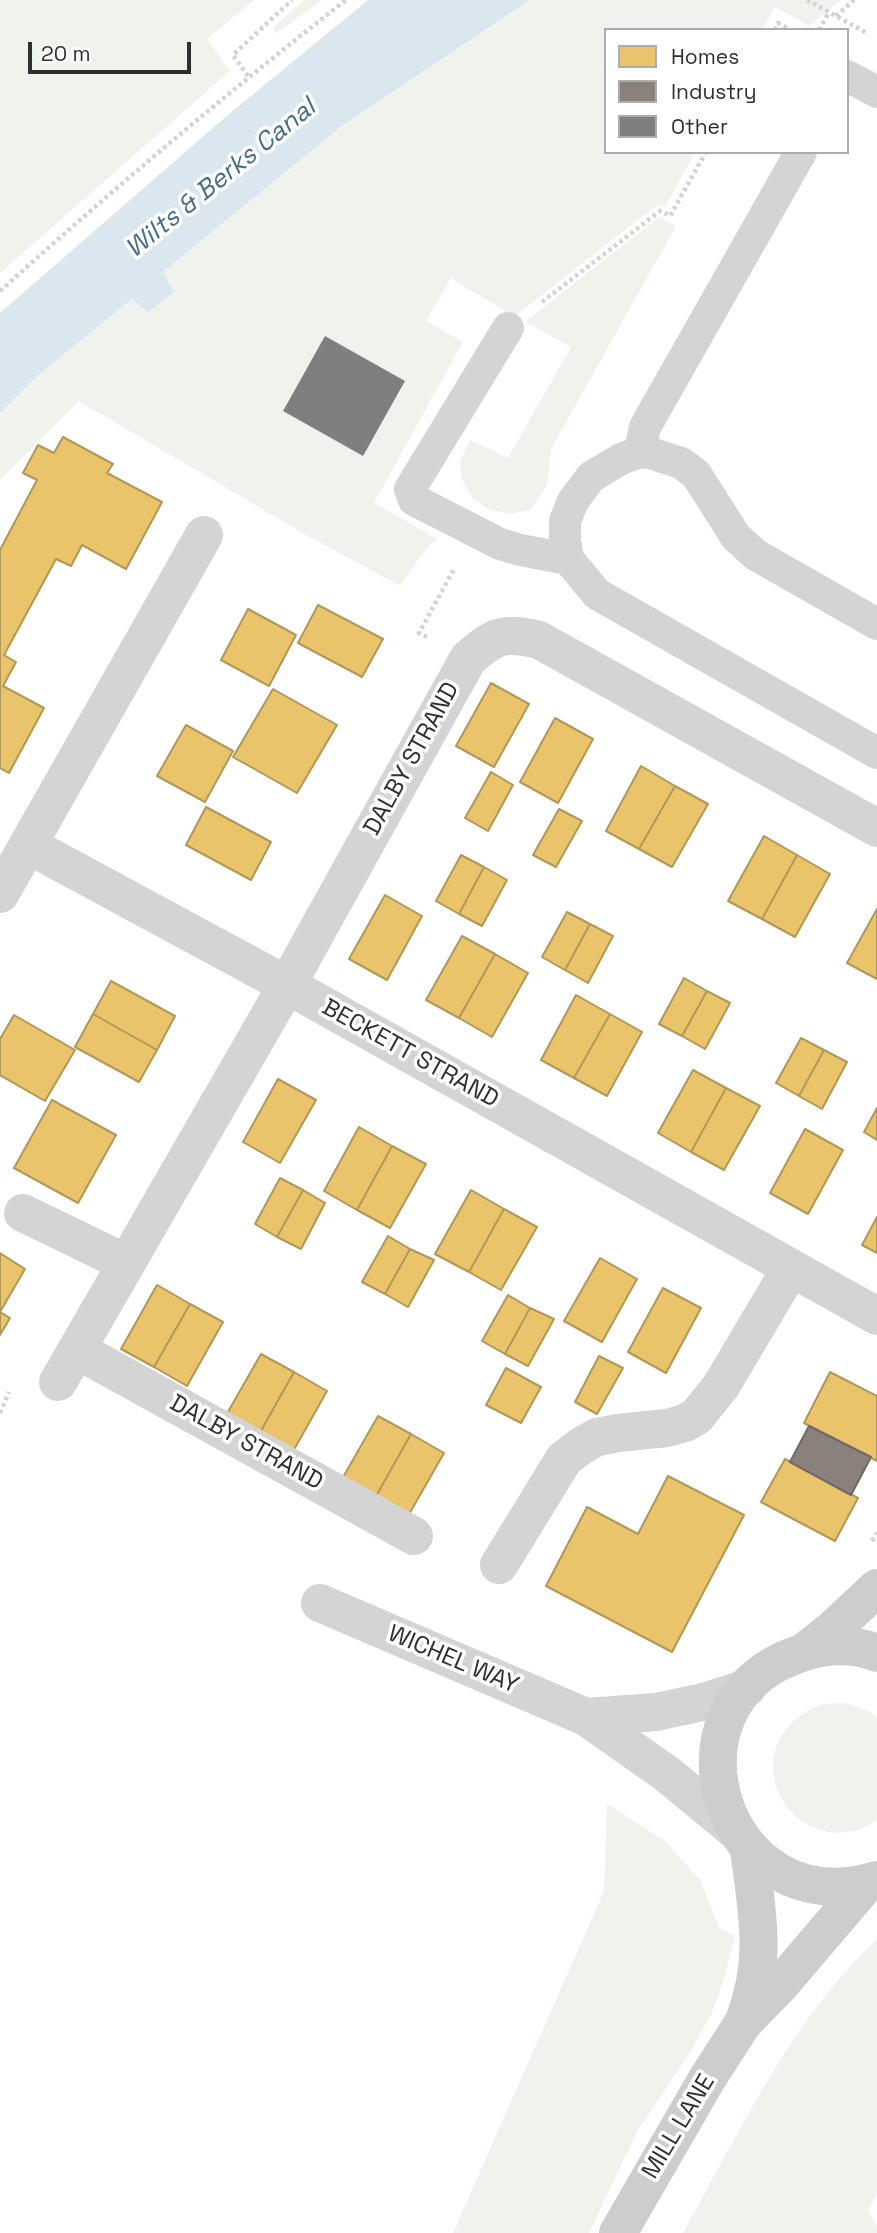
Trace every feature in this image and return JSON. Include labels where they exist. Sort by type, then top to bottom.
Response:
[{"type":"street","points":[[0,894],[204,535]]},
{"type":"street","name":"DALBY STRAND","points":[[414,1536],[68,1366],[287,985],[468,659],[494,638],[522,636],[539,640],[877,828]]},
{"type":"street","name":"BECKETT STRAND","points":[[28,845],[287,985],[877,1316]]},
{"type":"street","points":[[23,1213],[126,1263]]},
{"type":"street","points":[[499,1565],[564,1459],[581,1446],[597,1437],[667,1428],[697,1416],[721,1386],[791,1268]]},
{"type":"street","name":"MILL LANE","points":[[804,1652],[877,1588]]},
{"type":"street","name":"WICHEL WAY","points":[[320,1603],[586,1717],[667,1774],[742,1839]]},
{"type":"street","name":"MILL LANE","points":[[743,2023],[752,1999],[760,1941],[757,1899],[742,1839],[720,1794],[718,1757],[722,1731],[747,1688],[773,1665],[804,1652],[839,1646],[877,1653]]},
{"type":"street","name":"WICHEL WAY","points":[[586,1717],[656,1713],[747,1688]]},
{"type":"street","name":"MILL LANE","points":[[742,1839],[774,1869],[804,1882],[835,1887],[872,1882]]},
{"type":"street","name":"MILL LANE","points":[[618,2233],[743,2023],[872,1882]]},
{"type":"lane","points":[[849,77],[877,92]]},
{"type":"lane","points":[[640,452],[645,427],[800,154]]},
{"type":"lane","points":[[508,328],[410,489],[414,500],[500,544],[568,559]]},
{"type":"lane","points":[[877,624],[756,555],[736,537],[696,474],[681,463],[665,457],[640,452],[621,459],[591,477],[573,501],[565,521],[568,559],[597,594],[877,753]]},
{"type":"path","points":[[248,76],[233,55],[292,0]]},
{"type":"path","points":[[0,291],[106,196],[248,76],[346,0]]},
{"type":"path","points":[[807,0],[877,39]]},
{"type":"path","points":[[836,16],[854,0]]},
{"type":"path","points":[[820,28],[829,12]]},
{"type":"path","points":[[508,328],[660,211],[670,216],[705,154]]},
{"type":"path","points":[[468,659],[419,633],[475,531]]},
{"type":"shaded area","points":[[0,0],[254,0],[207,39],[230,71],[0,273]]},
{"type":"shaded area","points":[[304,0],[323,0],[276,33],[273,28]]},
{"type":"shaded area","points":[[530,0],[841,0],[809,26],[775,7],[763,28],[604,28],[604,154],[694,154],[665,207],[657,205],[514,317],[451,278],[426,321],[463,342],[374,503],[438,539],[428,546],[400,586],[308,536],[79,401],[0,480],[0,413],[37,376],[132,299],[148,313],[174,292],[162,273],[342,126]]},
{"type":"shaded area","points":[[659,217],[676,226],[551,449],[547,485],[531,509],[512,514],[490,510],[473,499],[461,478],[460,461],[470,440],[508,458],[571,347],[525,322]]},
{"type":"shaded area","points":[[846,1703],[867,1710],[877,1717],[877,1820],[857,1830],[834,1833],[813,1827],[795,1815],[782,1799],[775,1780],[774,1759],[780,1738],[798,1717],[824,1704]]},
{"type":"shaded area","points":[[607,1804],[664,1840],[700,1880],[719,1928],[735,1936],[723,1982],[711,2015],[687,2057],[637,2132],[589,2233],[453,2233],[604,1891]]},
{"type":"shaded area","points":[[877,1939],[877,2194],[868,2210],[877,2226],[877,2233],[683,2233],[747,2117],[794,2040],[819,2004]]},
{"type":"water","name":"Wilts & Berks Canal","points":[[368,0],[530,0],[342,126],[163,272],[174,292],[148,313],[132,299],[37,376],[0,413],[0,313],[229,114]]},
{"type":"building: Homes","points":[[63,437],[113,464],[107,473],[162,502],[126,569],[82,545],[71,566],[56,559],[4,655],[16,662],[3,686],[44,708],[9,773],[0,768],[0,550],[37,480],[23,473],[38,445],[54,453]]},
{"type":"building: Homes","points":[[318,605],[383,639],[362,677],[298,643]]},
{"type":"building: Homes","points":[[248,609],[296,635],[269,686],[221,660]]},
{"type":"building: Homes","points":[[491,683],[529,704],[494,767],[456,746]]},
{"type":"building: Homes","points":[[273,689],[337,725],[297,793],[233,757]]},
{"type":"building: Homes","points":[[555,718],[593,739],[558,803],[520,782]]},
{"type":"building: Homes","points":[[186,725],[233,751],[205,802],[157,776]]},
{"type":"building: Homes","points":[[641,766],[675,786],[639,849],[606,831]]},
{"type":"building: Homes","points":[[491,772],[513,785],[488,831],[465,818]]},
{"type":"building: Homes","points":[[675,786],[708,804],[672,867],[639,849]]},
{"type":"building: Homes","points":[[206,807],[271,842],[251,880],[186,845]]},
{"type":"building: Homes","points":[[559,809],[582,821],[556,867],[533,855]]},
{"type":"building: Homes","points":[[764,836],[797,855],[762,919],[728,901]]},
{"type":"building: Homes","points":[[461,855],[484,867],[459,914],[436,901]]},
{"type":"building: Homes","points":[[797,855],[830,874],[795,937],[762,919]]},
{"type":"building: Homes","points":[[484,867],[507,880],[482,926],[459,914]]},
{"type":"building: Homes","points":[[385,895],[422,916],[387,980],[349,959]]},
{"type":"building: Homes","points":[[877,909],[877,979],[847,963]]},
{"type":"building: Homes","points":[[567,912],[590,924],[565,970],[542,957]]},
{"type":"building: Homes","points":[[590,924],[613,936],[588,983],[565,970]]},
{"type":"building: Homes","points":[[462,936],[495,954],[459,1018],[426,1000]]},
{"type":"building: Homes","points":[[495,954],[528,973],[492,1037],[459,1018]]},
{"type":"building: Homes","points":[[684,978],[707,991],[682,1036],[659,1024]]},
{"type":"building: Homes","points":[[111,981],[175,1016],[157,1050],[93,1014]]},
{"type":"building: Homes","points":[[707,991],[730,1003],[705,1049],[682,1036]]},
{"type":"building: Homes","points":[[576,995],[610,1014],[574,1078],[541,1060]]},
{"type":"building: Homes","points":[[93,1014],[157,1050],[139,1082],[75,1047]]},
{"type":"building: Homes","points":[[610,1014],[642,1032],[607,1096],[574,1078]]},
{"type":"building: Homes","points":[[14,1015],[75,1050],[45,1101],[0,1075],[0,1039]]},
{"type":"building: Homes","points":[[801,1038],[824,1050],[799,1096],[776,1083]]},
{"type":"building: Homes","points":[[824,1050],[847,1062],[822,1109],[799,1096]]},
{"type":"building: Homes","points":[[693,1070],[726,1088],[691,1152],[658,1133]]},
{"type":"building: Homes","points":[[278,1079],[316,1100],[280,1163],[243,1142]]},
{"type":"building: Homes","points":[[726,1088],[760,1106],[724,1170],[691,1152]]},
{"type":"building: Homes","points":[[52,1100],[116,1135],[78,1203],[14,1168]]},
{"type":"building: Homes","points":[[877,1108],[877,1140],[864,1132]]},
{"type":"building: Homes","points":[[359,1127],[392,1146],[357,1210],[324,1191]]},
{"type":"building: Homes","points":[[805,1129],[843,1150],[808,1214],[770,1193]]},
{"type":"building: Homes","points":[[392,1146],[426,1164],[390,1228],[357,1210]]},
{"type":"building: Homes","points":[[280,1178],[303,1190],[277,1237],[255,1224]]},
{"type":"building: Homes","points":[[303,1190],[325,1203],[301,1249],[277,1237]]},
{"type":"building: Homes","points":[[471,1190],[504,1209],[469,1272],[435,1254]]},
{"type":"building: Homes","points":[[504,1209],[537,1227],[501,1290],[469,1272]]},
{"type":"building: Homes","points":[[877,1217],[877,1253],[862,1245]]},
{"type":"building: Homes","points":[[388,1236],[410,1249],[385,1294],[362,1282]]},
{"type":"building: Homes","points":[[410,1249],[434,1260],[408,1307],[385,1294]]},
{"type":"building: Homes","points":[[0,1253],[25,1269],[0,1312]]},
{"type":"building: Homes","points":[[600,1258],[637,1279],[602,1342],[564,1321]]},
{"type":"building: Homes","points":[[157,1285],[190,1304],[154,1367],[121,1349]]},
{"type":"building: Homes","points":[[663,1288],[701,1308],[666,1373],[628,1352]]},
{"type":"building: Homes","points":[[508,1295],[530,1308],[505,1354],[482,1341]]},
{"type":"building: Homes","points":[[190,1304],[223,1322],[187,1386],[154,1367]]},
{"type":"building: Homes","points":[[530,1308],[554,1319],[528,1366],[505,1354]]},
{"type":"building: Homes","points":[[0,1312],[10,1318],[0,1335]]},
{"type":"building: Homes","points":[[261,1354],[294,1372],[258,1436],[225,1417]]},
{"type":"building: Homes","points":[[599,1356],[623,1368],[597,1414],[575,1402]]},
{"type":"building: Homes","points":[[506,1368],[541,1387],[521,1423],[486,1405]]},
{"type":"building: Homes","points":[[294,1372],[327,1391],[291,1455],[258,1436]]},
{"type":"building: Homes","points":[[830,1372],[877,1396],[877,1461],[804,1423]]},
{"type":"building: Homes","points":[[378,1416],[411,1434],[375,1498],[342,1479]]},
{"type":"building: Homes","points":[[411,1434],[444,1453],[408,1516],[375,1498]]},
{"type":"building: Homes","points":[[785,1459],[858,1498],[835,1541],[761,1502]]},
{"type":"building: Homes","points":[[668,1476],[744,1515],[672,1652],[546,1586],[587,1507],[638,1534]]},
{"type":"building: Industry","points":[[809,1426],[871,1457],[851,1495],[790,1462]]},
{"type":"building: Other","points":[[325,336],[405,381],[363,456],[283,411]]}]
